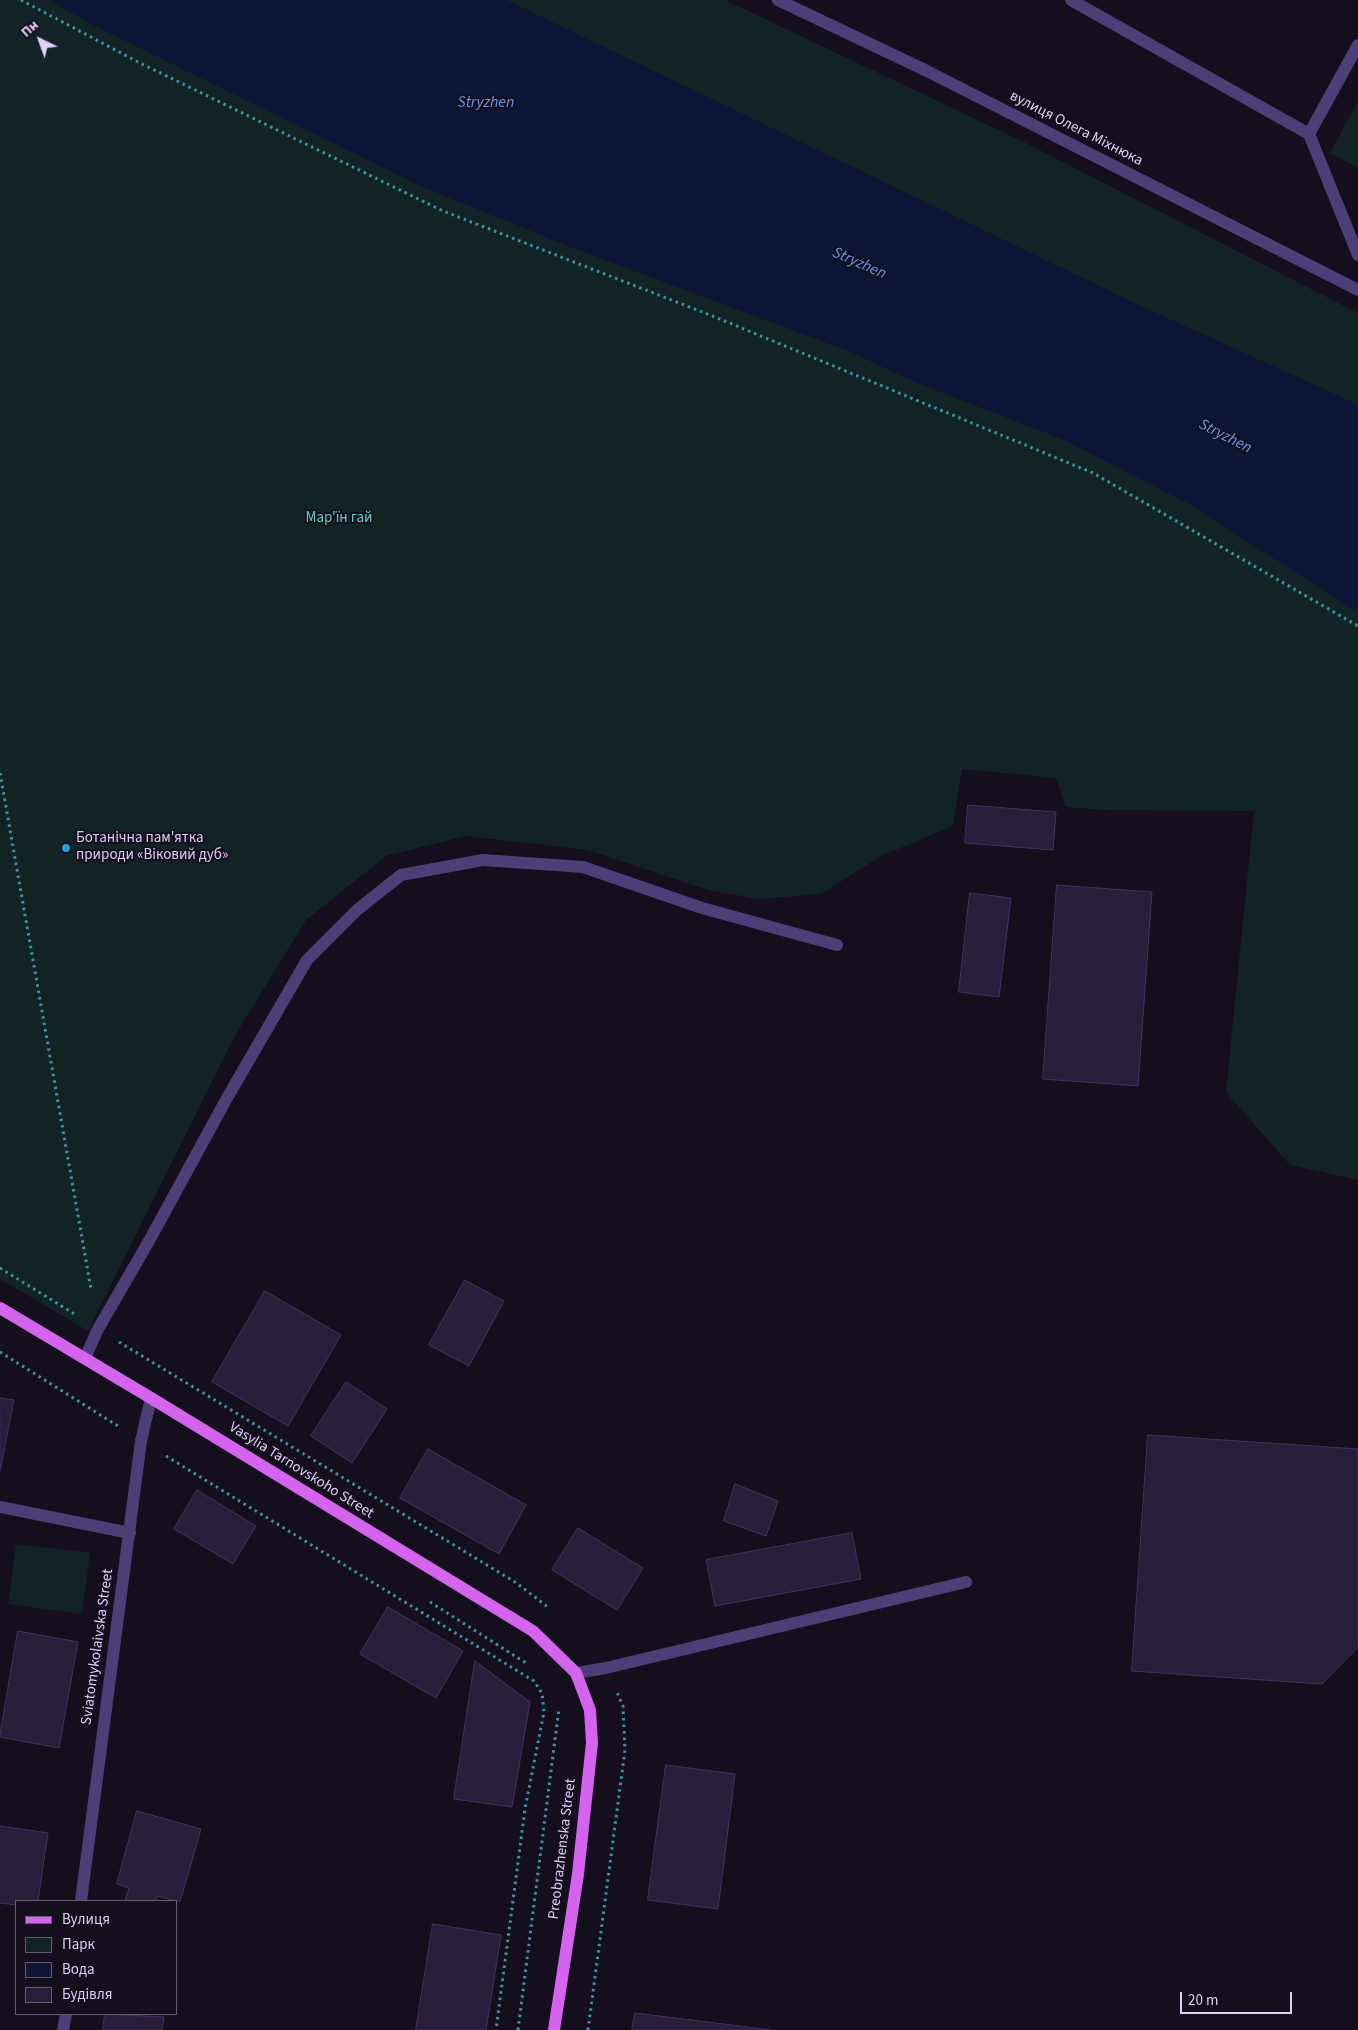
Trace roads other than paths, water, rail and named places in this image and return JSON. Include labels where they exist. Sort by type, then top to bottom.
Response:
[{"type":"main road","name":"Vasylia Tarnovskoho Street","points":[[0,1308],[151,1398],[533,1632],[576,1673]]},
{"type":"main road","name":"Preobrazhenska Street","points":[[554,2030],[578,1874],[592,1743],[590,1710],[576,1673]]},
{"type":"street","name":"вулиця Олега Міхнюка","points":[[778,0],[926,70],[1358,290]]},
{"type":"street","points":[[1071,0],[1309,134],[1358,255]]},
{"type":"street","points":[[1309,134],[1358,46]]},
{"type":"street","points":[[84,1358],[98,1329],[150,1241],[227,1098],[307,960],[357,910],[401,875],[484,860],[583,867],[702,908],[837,945]]},
{"type":"street","name":"Sviatomykolaivska Street","points":[[81,1900],[141,1441],[151,1398]]},
{"type":"street","points":[[0,1507],[130,1533]]},
{"type":"street","points":[[576,1673],[606,1668],[966,1582]]},
{"type":"street","points":[[63,2030],[66,2015]]},
{"type":"water","name":"Stryzhen","points":[[50,0],[506,0],[1140,306],[1358,405],[1358,612],[1188,503],[1065,440],[921,384],[849,351],[566,245],[425,188],[91,24]]},
{"type":"place","name":"Ботанічна пам'ятка природи «Віковий дуб»","points":[[66,848]]},
{"type":"park label","name":"Мар'їн гай","points":[[339,519]]}]
